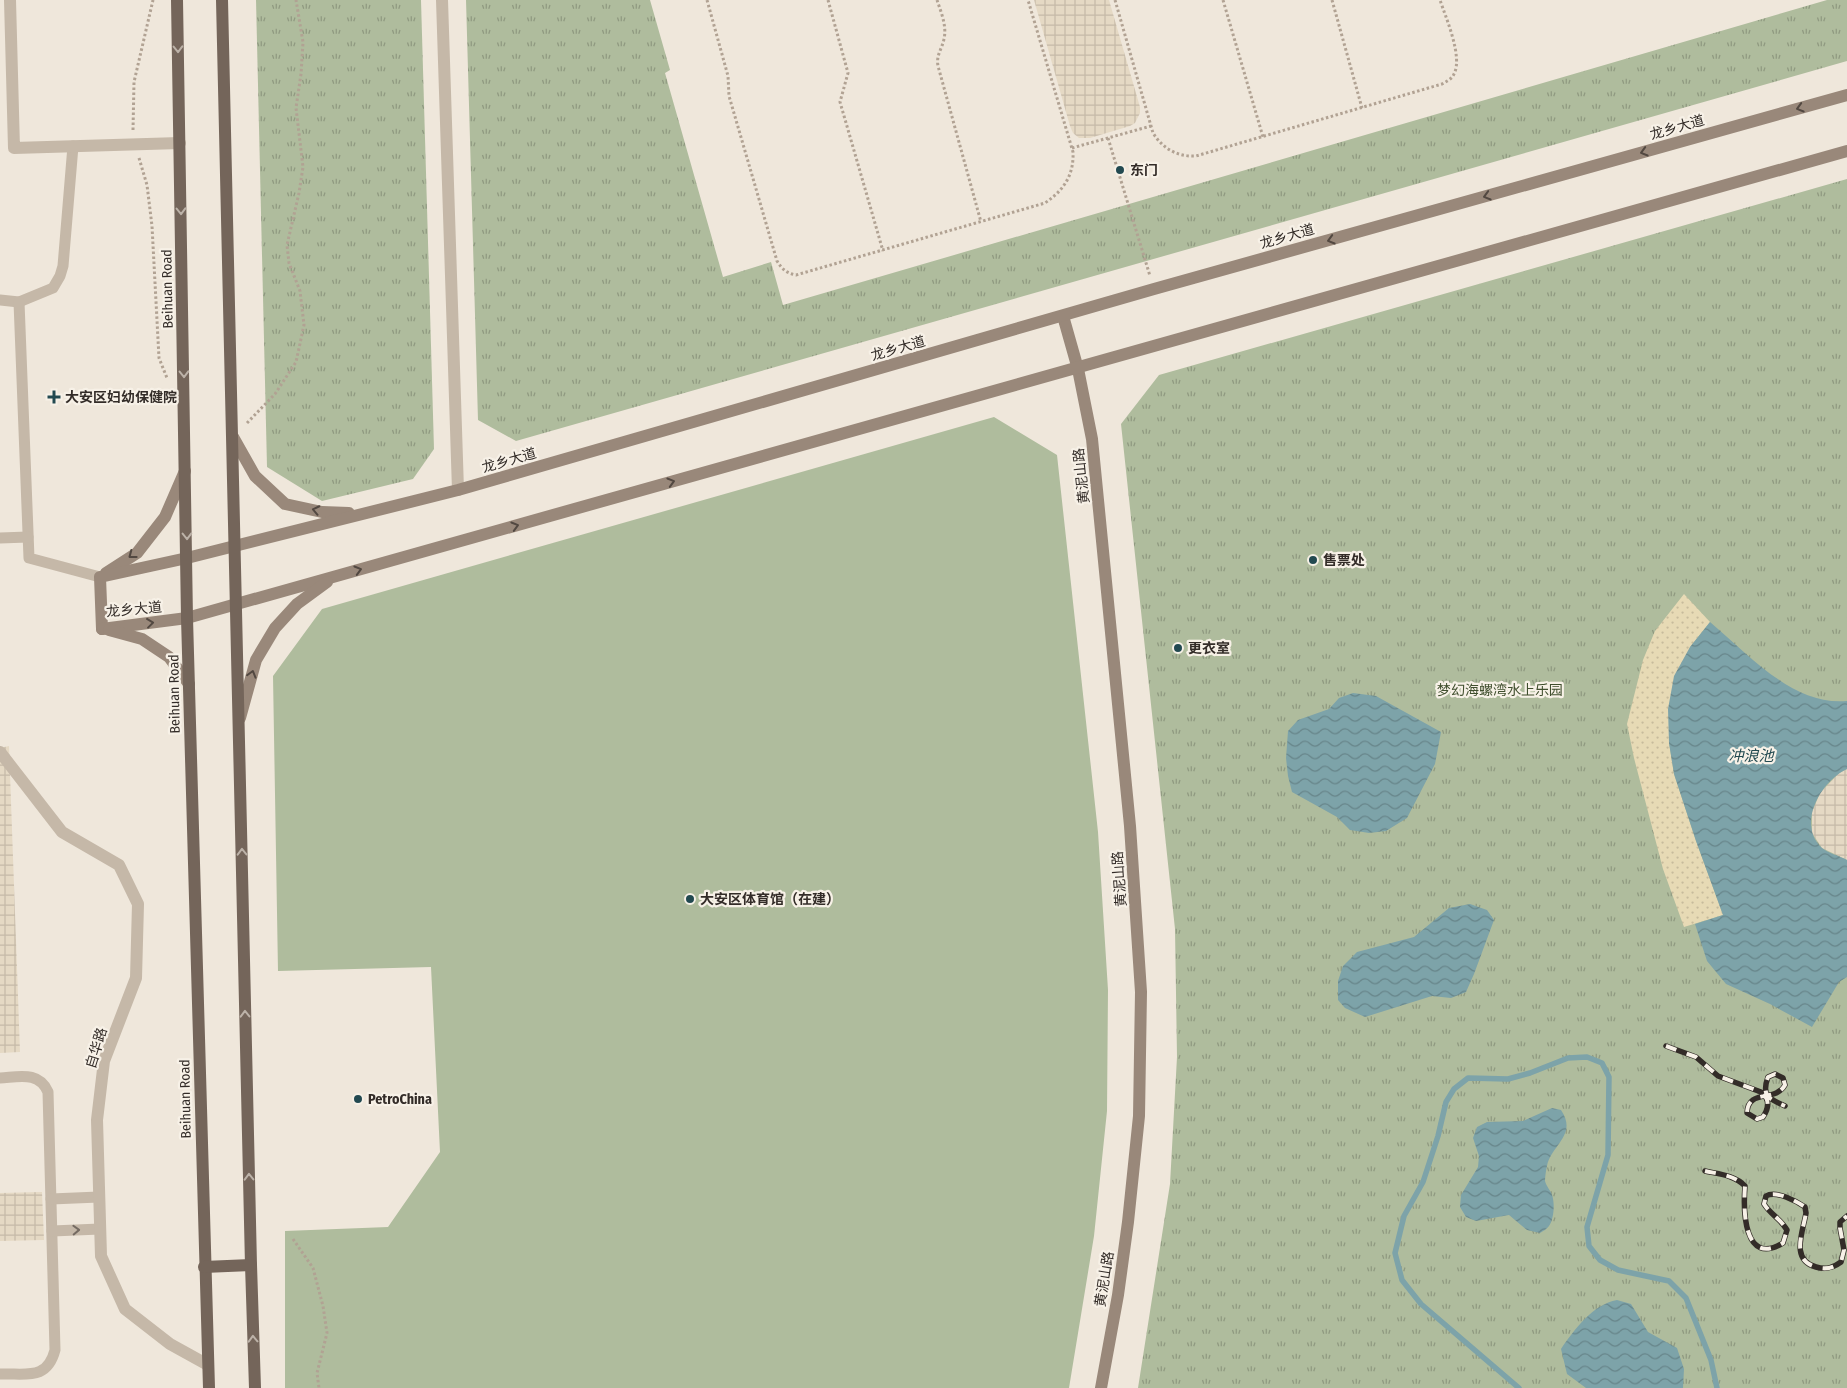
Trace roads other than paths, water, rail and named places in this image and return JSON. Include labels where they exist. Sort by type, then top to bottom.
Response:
[{"type":"main road","name":"Beihuan Road","points":[[177,0],[189,684],[204,1267],[209,1388]]},
{"type":"main road","points":[[222,0],[255,1388]]},
{"type":"main road","name":"龙乡大道","points":[[1847,95],[1154,289],[458,490],[187,558],[100,577],[102,629],[188,618],[236,605],[1847,151]]},
{"type":"main road","name":"黄泥山路","points":[[1063,316],[1078,369],[1092,440],[1130,826],[1141,992],[1138,1116],[1131,1193],[1118,1295],[1101,1388]]},
{"type":"main road","points":[[233,437],[255,476],[285,504],[322,512],[364,514]]},
{"type":"main road","points":[[100,577],[137,552],[165,517],[185,471]]},
{"type":"main road","points":[[239,721],[256,660],[274,628],[297,604],[336,576]]},
{"type":"main road","points":[[102,629],[142,639],[169,657],[189,684]]},
{"type":"main road","points":[[204,1267],[251,1265]]},
{"type":"street","points":[[10,0],[14,148],[180,142]]},
{"type":"street","points":[[442,0],[458,490]]},
{"type":"street","name":"自华路","points":[[0,752],[62,832],[119,865],[138,904],[136,978],[104,1061],[97,1120],[101,1256],[125,1309],[170,1344],[208,1365]]},
{"type":"lane","points":[[0,300],[19,302],[53,288],[60,276],[63,266],[73,146]]},
{"type":"lane","points":[[19,302],[29,558],[100,577]]},
{"type":"lane","points":[[0,538],[28,537]]},
{"type":"lane","points":[[0,1078],[38,1078],[45,1084],[48,1092],[55,1350],[52,1361],[47,1368],[38,1373],[0,1374]]},
{"type":"lane","points":[[51,1199],[99,1197]]},
{"type":"lane","points":[[52,1231],[100,1229]]},
{"type":"water","name":"冲浪池","points":[[1710,622],[1756,662],[1790,687],[1808,695],[1827,700],[1847,701],[1847,769],[1828,783],[1821,793],[1815,804],[1811,827],[1815,838],[1822,848],[1847,860],[1847,977],[1839,982],[1812,1027],[1770,1004],[1726,984],[1707,961],[1695,924],[1723,915],[1674,774],[1669,743],[1668,709],[1674,676],[1690,647]]},
{"type":"water","points":[[1353,693],[1376,696],[1441,732],[1435,764],[1407,818],[1386,831],[1369,833],[1350,830],[1337,817],[1292,792],[1288,776],[1286,758],[1288,731],[1298,720],[1329,709],[1339,698]]},
{"type":"water","points":[[1470,904],[1487,910],[1494,920],[1466,992],[1451,998],[1432,996],[1365,1017],[1345,1008],[1338,1000],[1338,981],[1343,966],[1357,952],[1414,937],[1449,908]]},
{"type":"water","points":[[1552,1108],[1561,1110],[1567,1126],[1562,1140],[1549,1159],[1546,1169],[1545,1181],[1552,1195],[1554,1206],[1551,1223],[1548,1227],[1540,1233],[1527,1230],[1509,1215],[1476,1221],[1466,1217],[1460,1207],[1461,1195],[1478,1167],[1479,1156],[1473,1138],[1477,1127],[1487,1122],[1523,1121]]},
{"type":"water","points":[[1617,1300],[1631,1304],[1648,1332],[1677,1348],[1684,1369],[1683,1388],[1586,1388],[1567,1374],[1561,1349],[1578,1326],[1592,1312],[1608,1302]]},
{"type":"waterway","points":[[1519,1388],[1421,1304],[1402,1280],[1395,1253],[1404,1216],[1423,1182],[1438,1136],[1446,1102],[1454,1089],[1468,1078],[1508,1079],[1530,1073],[1568,1058],[1587,1057],[1602,1063],[1609,1077],[1608,1155],[1587,1227],[1589,1246],[1600,1260],[1618,1270],[1669,1281],[1686,1298],[1711,1360],[1717,1388]]},
{"type":"railway","points":[[1666,1046],[1696,1057],[1718,1076],[1761,1092],[1764,1095],[1766,1098],[1767,1107],[1763,1117],[1757,1119],[1747,1113],[1752,1101],[1757,1098],[1763,1096],[1769,1095],[1775,1093],[1785,1085],[1783,1078],[1775,1074],[1768,1077],[1766,1093],[1768,1096],[1771,1099],[1785,1106]]},
{"type":"railway","points":[[1705,1171],[1731,1177],[1745,1186],[1746,1221],[1753,1242],[1760,1248],[1770,1248],[1783,1243],[1787,1230],[1764,1204],[1766,1196],[1780,1195],[1805,1207],[1806,1213],[1800,1245],[1801,1252],[1803,1258],[1816,1267],[1829,1268],[1841,1262],[1844,1250],[1840,1222],[1847,1216]]},
{"type":"place","name":"东门","points":[[1120,170]]},
{"type":"place","name":"大安区妇幼保健院","points":[[54,397]]},
{"type":"place","name":"售票处","points":[[1313,560]]},
{"type":"place","name":"更衣室","points":[[1178,648]]},
{"type":"place","name":"大安区体育馆（在建）","points":[[690,899]]},
{"type":"place","name":"PetroChina","points":[[358,1099]]},
{"type":"park label","name":"梦幻海螺湾水上乐园","points":[[1500,690]]}]
